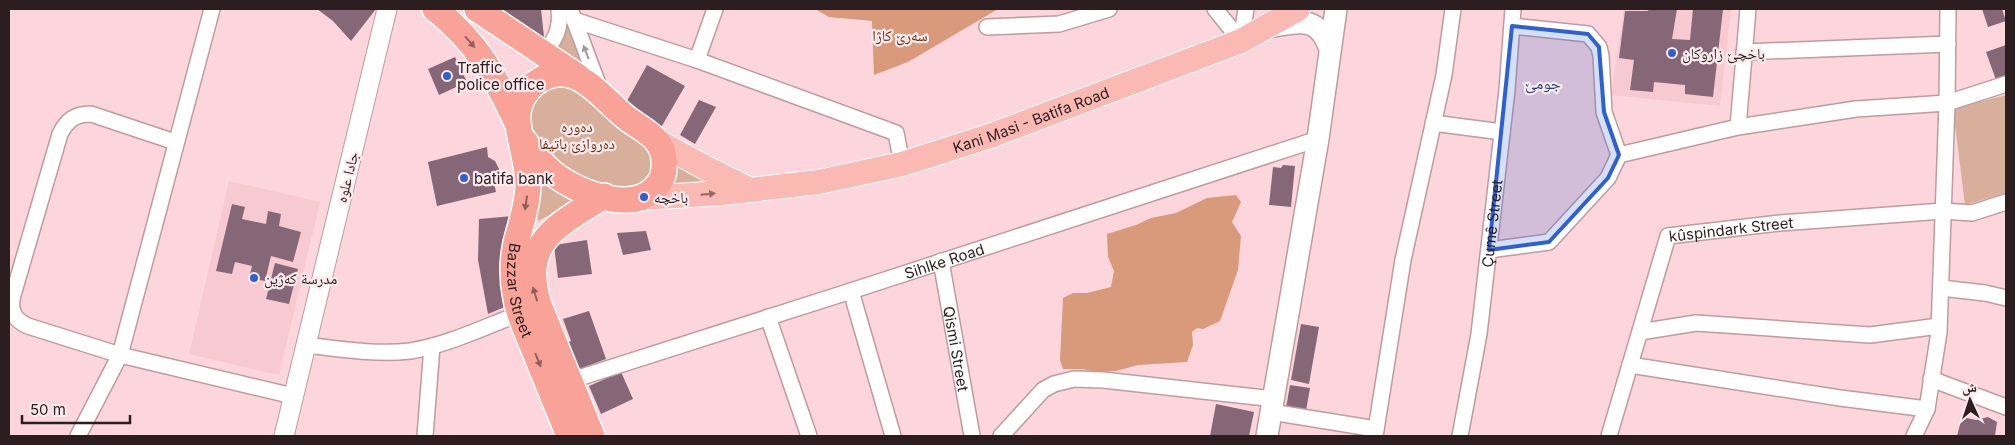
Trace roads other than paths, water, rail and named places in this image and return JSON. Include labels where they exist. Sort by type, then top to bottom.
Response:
[{"type":"highway","points":[[435,9],[456,26],[474,45],[489,67],[520,131],[541,163],[577,188],[624,200],[642,198],[660,184],[664,172],[664,155],[655,140],[579,77],[476,9]]},
{"type":"highway","points":[[520,131],[518,112],[522,99],[529,88],[540,80],[552,75],[566,74],[579,77]]},
{"type":"highway","name":"Bazzar Street","points":[[520,131],[527,161],[528,184],[526,208],[516,244],[513,272],[514,286],[520,314],[569,436]]},
{"type":"highway","name":"Bazzar Street","points":[[592,436],[537,298],[533,286],[533,265],[540,246],[552,230],[604,196]]},
{"type":"main road","name":"Kani Masi - Batifa Road","points":[[642,198],[696,195],[820,182],[902,164],[1007,130],[1241,41],[1261,28],[1298,9]]},
{"type":"main road","points":[[1267,436],[1318,139],[1336,9]]},
{"type":"main road","points":[[1261,28],[1291,24],[1311,24],[1321,29],[1330,49]]},
{"type":"main road","points":[[655,140],[750,190]]},
{"type":"street","points":[[78,436],[120,355],[175,142],[212,9]]},
{"type":"street","name":"جادا علوه","points":[[284,436],[387,9]]},
{"type":"street","points":[[542,53],[555,37],[559,27],[559,9]]},
{"type":"street","points":[[696,60],[715,9]]},
{"type":"street","points":[[986,27],[1059,24],[1109,9]]},
{"type":"street","points":[[1216,9],[1241,41]]},
{"type":"street","points":[[1241,41],[1246,9]]},
{"type":"street","points":[[1001,436],[1042,390],[1054,384],[1074,379],[1103,380],[1272,405],[1376,432],[1403,260],[1444,75],[1452,9]]},
{"type":"street","name":"Çumê Street","points":[[1460,436],[1479,334],[1502,132],[1513,9]]},
{"type":"street","points":[[1738,127],[1748,9]]},
{"type":"street","points":[[1914,436],[1927,408],[1939,326],[1944,211],[1948,9]]},
{"type":"street","points":[[572,14],[896,133],[902,164]]},
{"type":"street","points":[[572,14],[602,96]]},
{"type":"street","points":[[1489,250],[1549,242],[1608,178],[1620,155],[1604,112],[1599,47],[1588,34],[1512,26]]},
{"type":"street","points":[[1744,52],[1948,44]]},
{"type":"street","points":[[1620,155],[1738,127],[1856,109],[1947,103],[2006,84]]},
{"type":"street","points":[[175,142],[91,114],[81,114],[72,118],[65,125],[11,302],[12,310],[21,323],[120,355],[293,396]]},
{"type":"street","points":[[1433,123],[1502,132]]},
{"type":"street","name":"Sihlke Road","points":[[569,381],[1318,139]]},
{"type":"street","points":[[1944,211],[1972,213],[2006,202]]},
{"type":"street","name":"kûspindark Street","points":[[1609,436],[1668,236],[1780,223],[1944,211]]},
{"type":"street","name":"Qismi Street","points":[[941,261],[972,436]]},
{"type":"street","points":[[1941,288],[1985,293],[2006,298]]},
{"type":"street","points":[[852,291],[894,436]]},
{"type":"street","points":[[306,346],[387,352],[410,351],[432,346],[520,314]]},
{"type":"street","points":[[768,317],[809,436]]},
{"type":"street","points":[[1640,332],[1696,323],[1870,335],[1939,326]]},
{"type":"street","points":[[425,436],[432,346]]},
{"type":"street","points":[[1630,365],[1840,398],[1927,408]]},
{"type":"street","points":[[1932,379],[2006,407]]},
{"type":"place","name":"باخچێ زاروکان","points":[[1672,53]]},
{"type":"place","name":"Traffic police office","points":[[447,76]]},
{"type":"place","name":"batifa bank","points":[[464,178]]},
{"type":"place","name":"باخچە","points":[[644,197]]},
{"type":"place","name":"مدرسة كه‌ژين","points":[[254,278]]},
{"type":"district","name":"جومێ","points":[[1543,83]]},
{"type":"park label","name":"سەرێ کاژا","points":[[900,35]]},
{"type":"park label","name":"ده‌وره‌ ده‌روازێ باتيفا","points":[[577,134]]}]
